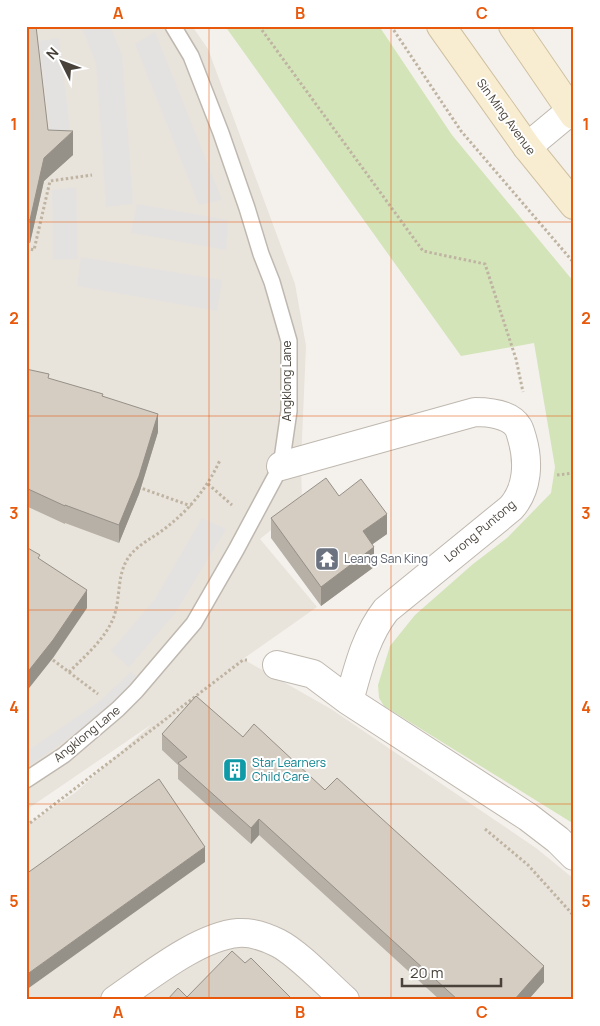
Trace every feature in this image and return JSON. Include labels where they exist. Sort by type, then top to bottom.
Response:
[{"type":"main road","name":"Sin Ming Avenue","points":[[441,26],[526,147],[574,205]]},
{"type":"main road","points":[[513,26],[573,111]]},
{"type":"street","points":[[526,147],[573,111]]},
{"type":"street","name":"Lorong Puntong","points":[[281,466],[475,412],[487,412],[510,420],[518,426],[524,447],[526,472],[524,484],[517,501],[511,508],[386,610],[366,643],[349,701]]},
{"type":"street","points":[[277,665],[313,674],[349,701],[528,817],[558,840],[574,856]]},
{"type":"street","points":[[115,1000],[189,950],[215,939],[238,933],[260,935],[280,944],[345,1000]]},
{"type":"lane","name":"Angklong Lane","points":[[26,780],[64,754],[118,709],[136,691],[194,623],[281,466],[290,411],[289,341],[272,282],[221,133],[191,56],[173,26]]},
{"type":"path","points":[[259,26],[423,251],[485,264],[516,359],[524,396]]},
{"type":"path","points":[[391,26],[461,131],[574,263]]},
{"type":"path","points":[[26,248],[34,250],[50,181],[92,175]]},
{"type":"path","points":[[69,672],[93,648],[112,620],[118,602],[124,564],[132,553],[176,521],[191,506],[208,484],[220,460]]},
{"type":"path","points":[[208,484],[251,522]]},
{"type":"path","points":[[136,487],[191,506]]},
{"type":"path","points":[[48,656],[118,709]]},
{"type":"path","points":[[26,826],[243,660],[277,665]]},
{"type":"shaded area","points":[[26,26],[192,26],[208,49],[295,284],[306,346],[301,462],[302,505],[260,539],[317,607],[243,659],[331,709],[536,848],[574,879],[574,1000],[26,1000],[26,826],[76,792],[152,724],[26,810]]},
{"type":"shaded area","points":[[81,26],[110,26],[122,55],[133,204],[106,207],[96,63]]},
{"type":"shaded area","points":[[155,32],[222,200],[199,205],[135,44]]},
{"type":"shaded area","points":[[59,38],[72,146],[52,148],[39,41]]},
{"type":"shaded area","points":[[76,187],[78,259],[53,260],[52,190]]},
{"type":"shaded area","points":[[137,204],[228,220],[226,250],[131,233]]},
{"type":"shaded area","points":[[81,257],[222,280],[217,311],[77,286]]},
{"type":"shaded area","points":[[202,518],[226,529],[175,613],[129,667],[111,651],[155,599]]},
{"type":"shaded area","points":[[131,672],[140,680],[108,711],[26,768],[26,752],[100,701]]},
{"type":"green space","points":[[225,26],[379,26],[452,135],[574,282],[574,824],[384,706],[379,698],[378,685],[390,646],[415,615],[473,564],[507,538],[551,493],[555,467],[534,343],[461,356]]},
{"type":"building","points":[[26,26],[36,26],[48,130],[73,131],[44,158],[30,220],[26,219]]},
{"type":"building","points":[[26,369],[49,374],[48,378],[103,394],[102,396],[158,414],[139,476],[119,525],[65,506],[26,488]]},
{"type":"building","name":"Leang San King","points":[[326,478],[339,496],[361,479],[387,514],[363,531],[374,547],[321,587],[271,518]]},
{"type":"building","points":[[26,547],[40,555],[38,558],[87,590],[53,640],[26,674]]},
{"type":"building","points":[[196,696],[243,737],[254,724],[325,790],[337,778],[544,966],[514,1000],[458,1000],[259,819],[251,828],[178,763],[187,757],[162,734]]},
{"type":"building","points":[[159,779],[205,847],[26,975],[26,874]]},
{"type":"building","points":[[232,951],[245,963],[251,958],[293,1000],[167,1000],[178,988],[187,997]]},
{"type":"place","name":"Leang San King","points":[[327,559]]},
{"type":"place","name":"Star Learners Child Care","points":[[235,770]]}]
